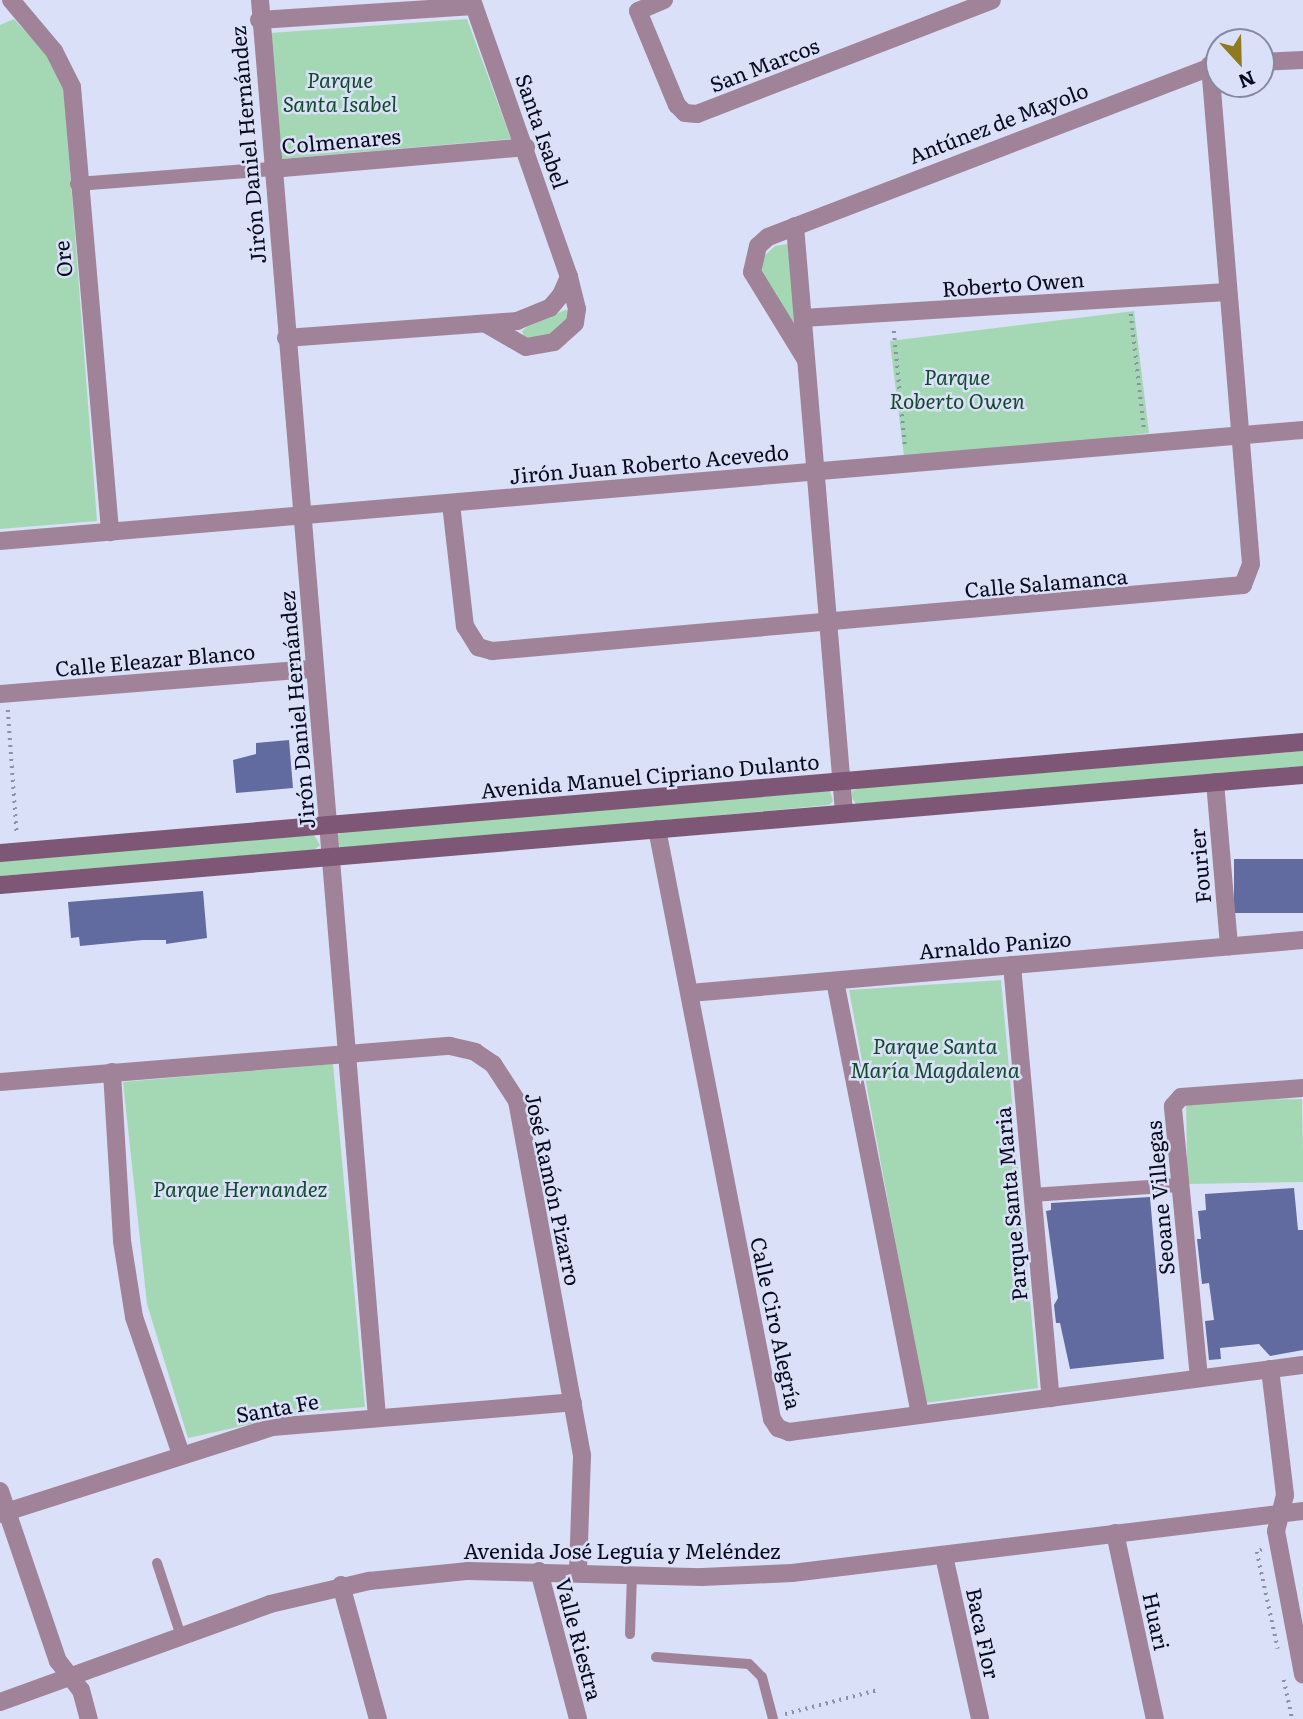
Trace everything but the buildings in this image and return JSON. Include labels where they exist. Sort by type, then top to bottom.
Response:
[{"type":"main road","name":"Avenida Manuel Cipriano Dulanto","points":[[9,852],[328,827],[1303,742]]},
{"type":"main road","points":[[0,885],[1303,775]]},
{"type":"street","name":"Ore","points":[[11,0],[65,68],[72,87],[77,184],[110,532]]},
{"type":"street","name":"Jirón Daniel Hernández","points":[[260,0],[259,20],[271,169],[303,517],[377,1417]]},
{"type":"street","name":"San Marcos","points":[[664,0],[636,5],[677,105],[685,113],[697,114],[992,0]]},
{"type":"street","points":[[259,20],[473,3]]},
{"type":"street","name":"Santa Isabel","points":[[473,3],[526,147],[578,309],[575,323],[554,342],[526,346],[486,324]]},
{"type":"street","points":[[1275,61],[1303,60]]},
{"type":"street","name":"Antúnez de Mayolo","points":[[806,360],[752,272],[758,246],[795,226],[1205,68]]},
{"type":"street","name":"Calle Salamanca","points":[[452,504],[465,626],[478,647],[492,651],[1237,588],[1250,577],[1251,564],[1227,292],[1216,98]]},
{"type":"street","name":"Colmenares","points":[[77,184],[526,147]]},
{"type":"street","name":"Antúnez de Mayolo","points":[[795,226],[826,623],[844,812]]},
{"type":"street","points":[[286,338],[517,321],[550,308],[569,277]]},
{"type":"street","name":"Roberto Owen","points":[[803,318],[1227,292]]},
{"type":"street","name":"Jirón Juan Roberto Acevedo","points":[[0,541],[1303,430]]},
{"type":"street","name":"Calle Eleazar Blanco","points":[[4,694],[314,668]]},
{"type":"street","name":"Fourier","points":[[1215,782],[1229,946]]},
{"type":"street","name":"Calle Ciro Alegría","points":[[657,829],[772,1419],[778,1428],[789,1432],[1303,1365]]},
{"type":"street","name":"Arnaldo Panizo","points":[[690,993],[1303,940]]},
{"type":"street","name":"Parque Santa Maria","points":[[1012,965],[1051,1398]]},
{"type":"street","points":[[835,981],[920,1414]]},
{"type":"street","name":"José Ramón Pizarro","points":[[0,1082],[450,1046],[475,1052],[506,1079],[517,1101],[573,1402],[584,1491],[579,1573]]},
{"type":"street","points":[[112,1072],[122,1241],[134,1317],[181,1454]]},
{"type":"street","name":"Seoane Villegas","points":[[1199,1378],[1173,1106],[1181,1097],[1303,1088]]},
{"type":"street","points":[[1032,1195],[1179,1185]]},
{"type":"street","points":[[1270,1369],[1285,1495],[1276,1531],[1303,1672]]},
{"type":"street","name":"Santa Fe","points":[[4,1513],[272,1427],[573,1402]]},
{"type":"street","points":[[0,1491],[4,1513],[58,1661],[81,1690],[89,1719]]},
{"type":"street","name":"Avenida José Leguía y Meléndez","points":[[0,1702],[181,1636],[341,1585],[429,1573],[539,1571],[749,1576],[944,1556],[1303,1511]]},
{"type":"street","name":"Huari","points":[[1115,1533],[1155,1719]]},
{"type":"street","name":"Baca Flor","points":[[944,1556],[980,1719]]},
{"type":"street","name":"Valle Riestra","points":[[539,1571],[578,1719]]},
{"type":"street","points":[[341,1585],[378,1719]]},
{"type":"lane","points":[[157,1563],[181,1636]]},
{"type":"lane","points":[[630,1634],[632,1575]]},
{"type":"lane","points":[[656,1657],[749,1664],[762,1677],[772,1718]]},
{"type":"path","points":[[1129,298],[1146,444]]},
{"type":"path","points":[[893,314],[907,465]]},
{"type":"path","points":[[4,694],[9,852]]},
{"type":"path","points":[[772,1718],[878,1690]]},
{"type":"green space","points":[[14,19],[46,54],[64,91],[97,521],[0,529],[0,25]]},
{"type":"green space","name":"Parque Santa Isabel","points":[[467,19],[511,139],[280,159],[270,33]]},
{"type":"green space","points":[[793,243],[799,330],[794,331],[760,269],[762,258],[775,246]]},
{"type":"green space","points":[[565,310],[571,310],[560,333],[529,340],[524,336],[522,331],[527,327]]},
{"type":"green space","name":"Parque Roberto Owen","points":[[1134,311],[1149,433],[905,463],[890,341]]},
{"type":"green space","points":[[1303,751],[1303,766],[856,804],[852,798],[852,791],[859,788]]},
{"type":"green space","points":[[830,791],[833,801],[829,805],[342,850],[337,836],[342,831]]},
{"type":"green space","points":[[314,835],[320,845],[314,850],[0,876],[0,860]]},
{"type":"green space","name":"Parque Santa María Magdalena","points":[[1001,980],[1038,1388],[925,1403],[849,990]]},
{"type":"green space","name":"Parque Hernandez","points":[[333,1064],[365,1407],[306,1412],[188,1438],[147,1304],[123,1082]]},
{"type":"green space","points":[[1302,1099],[1303,1182],[1187,1184],[1186,1101]]}]
